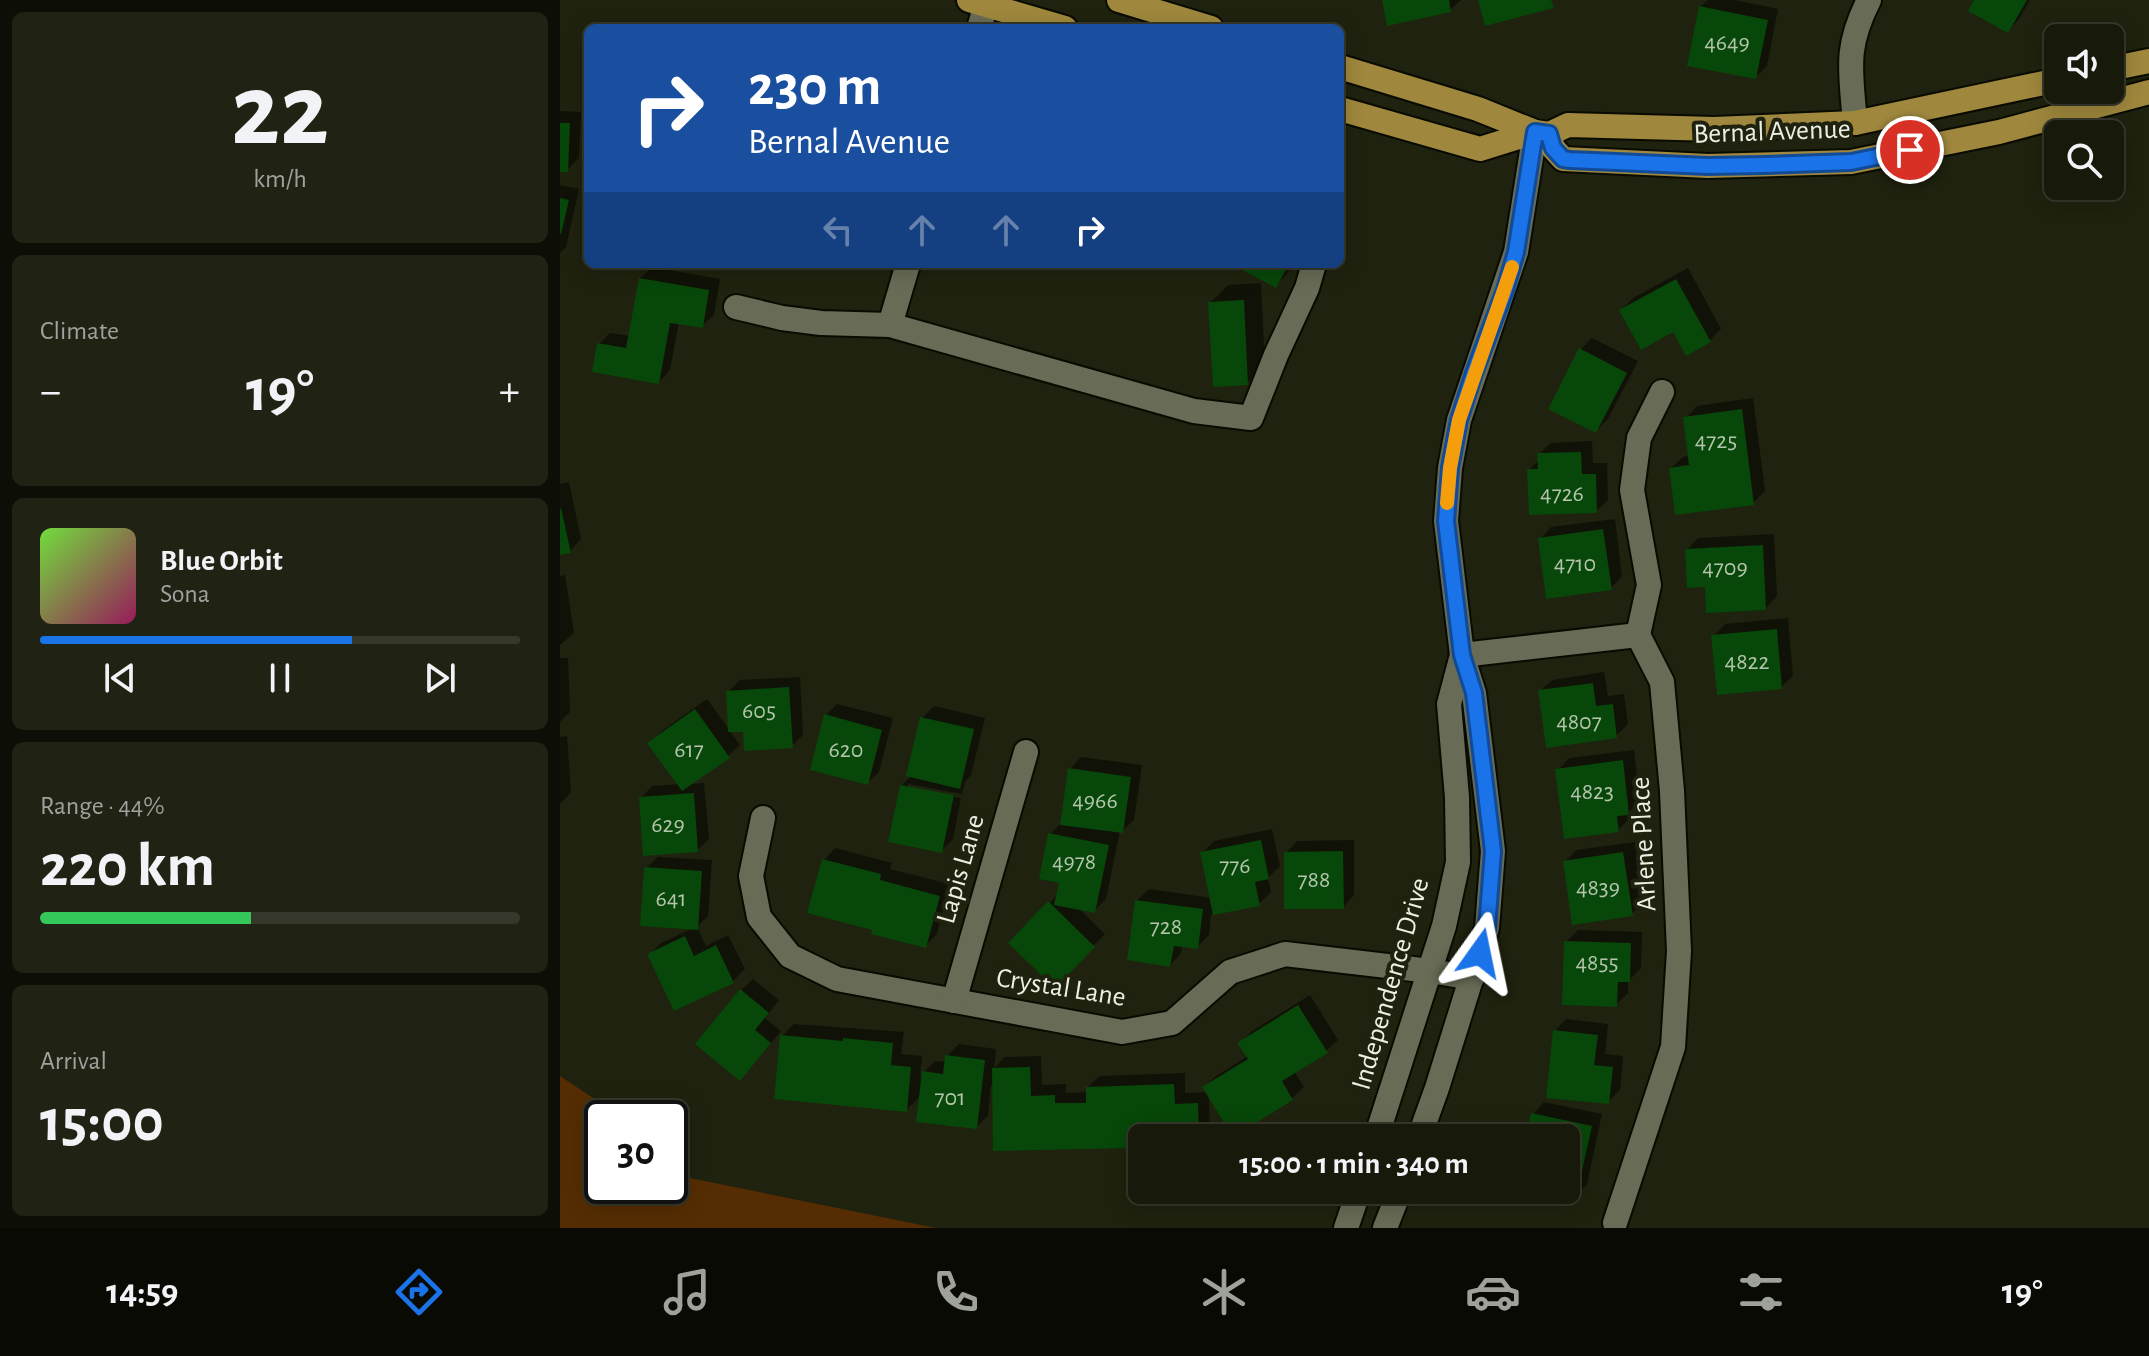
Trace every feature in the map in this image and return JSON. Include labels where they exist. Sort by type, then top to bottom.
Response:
[{"type":"main road","points":[[1119,0],[1198,24]]},
{"type":"main road","points":[[978,11],[1045,24]]},
{"type":"main road","points":[[2124,66],[2149,61]]},
{"type":"main road","name":"Bernal Avenue","points":[[1344,68],[1478,109],[1542,133],[1563,159],[1708,166],[1851,162],[1999,132],[2149,92]]},
{"type":"main road","name":"Bernal Avenue","points":[[1344,115],[1480,149],[1568,125],[1714,129],[1855,123],[2044,83]]},
{"type":"street","points":[[1855,123],[1849,57],[1856,25],[1869,0]]},
{"type":"street","name":"Independence Drive","points":[[1424,1124],[1487,928],[1493,851],[1474,693],[1462,655],[1446,521],[1450,468],[1459,420],[1516,252],[1542,133]]},
{"type":"street","points":[[890,325],[907,268]]},
{"type":"street","points":[[736,307],[821,323],[890,325],[1194,411],[1251,418],[1313,268]]},
{"type":"street","points":[[1462,655],[1638,635],[1649,585],[1632,490],[1639,438],[1662,392]]},
{"type":"street","name":"Arlene Place","points":[[1615,1223],[1673,1047],[1679,951],[1672,791],[1662,682],[1638,635]]},
{"type":"street","name":"Independence Drive","points":[[1381,1124],[1444,926],[1458,862],[1457,797],[1449,704],[1462,655]]},
{"type":"street","name":"Lapis Lane","points":[[954,1001],[1026,752]]},
{"type":"street","name":"Crystal Lane","points":[[763,818],[751,876],[759,917],[790,956],[837,979],[1122,1032],[1172,1023],[1230,972],[1285,954],[1472,978]]},
{"type":"street","points":[[1346,1228],[1354,1204]]},
{"type":"street","points":[[1385,1228],[1394,1204]]},
{"type":"shaded area","points":[[560,1076],[596,1100],[584,1100],[584,1204],[688,1204],[688,1178],[936,1228],[560,1228]]},
{"type":"building","points":[[1382,0],[1449,0],[1451,12],[1387,26]]},
{"type":"building","points":[[1478,0],[1551,0],[1554,8],[1485,26]]},
{"type":"building","points":[[1974,0],[2027,0],[2008,33],[1968,11]]},
{"type":"building","points":[[1699,6],[1768,20],[1756,79],[1687,66]]},
{"type":"building","points":[[560,123],[570,123],[568,172],[560,172]]},
{"type":"building","points":[[560,198],[569,200],[561,234],[560,234]]},
{"type":"building","points":[[1238,268],[1287,268],[1276,288]]},
{"type":"building","points":[[639,278],[709,290],[703,328],[670,323],[659,384],[592,372],[597,343],[626,348]]},
{"type":"building","points":[[1676,279],[1711,342],[1686,356],[1673,332],[1641,350],[1619,310]]},
{"type":"building","points":[[1244,300],[1248,385],[1213,387],[1208,302]]},
{"type":"building","points":[[1579,348],[1627,373],[1596,433],[1548,409]]},
{"type":"building","points":[[1742,409],[1754,505],[1675,515],[1669,468],[1689,465],[1683,417]]},
{"type":"building","points":[[1581,452],[1582,474],[1596,474],[1597,513],[1529,515],[1527,469],[1538,469],[1537,453]]},
{"type":"building","points":[[560,509],[571,553],[560,555]]},
{"type":"building","points":[[1603,529],[1612,590],[1546,599],[1538,538]]},
{"type":"building","points":[[1763,545],[1766,610],[1706,613],[1705,587],[1687,588],[1685,549]]},
{"type":"building","points":[[1777,629],[1782,689],[1717,695],[1711,635]]},
{"type":"building","points":[[1593,683],[1596,706],[1613,704],[1617,738],[1546,748],[1538,690]]},
{"type":"building","points":[[789,687],[793,748],[744,751],[743,732],[728,732],[726,691]]},
{"type":"building","points":[[695,709],[730,758],[682,791],[647,743]]},
{"type":"building","points":[[824,714],[882,730],[868,785],[810,770]]},
{"type":"building","points":[[920,717],[974,729],[960,789],[906,776]]},
{"type":"building","points":[[1623,760],[1629,815],[1617,816],[1619,832],[1564,839],[1555,769]]},
{"type":"building","points":[[1068,768],[1131,777],[1123,833],[1060,825]]},
{"type":"building","points":[[900,785],[954,795],[942,853],[888,842]]},
{"type":"building","points":[[694,793],[698,852],[643,856],[639,797]]},
{"type":"building","points":[[1048,833],[1109,845],[1095,913],[1054,905],[1059,883],[1039,879]]},
{"type":"building","points":[[1261,840],[1269,879],[1255,882],[1260,906],[1213,915],[1200,852]]},
{"type":"building","points":[[1343,851],[1344,909],[1284,909],[1284,852]]},
{"type":"building","points":[[1623,852],[1633,916],[1572,925],[1563,861]]},
{"type":"building","points":[[822,859],[881,874],[880,880],[940,896],[926,948],[807,913]]},
{"type":"building","points":[[644,867],[702,871],[698,930],[640,926]]},
{"type":"building","points":[[1135,900],[1203,909],[1198,949],[1174,946],[1170,967],[1127,960]]},
{"type":"building","points":[[1048,901],[1095,947],[1055,988],[1008,943]]},
{"type":"building","points":[[685,936],[694,956],[716,945],[734,983],[674,1011],[647,954]]},
{"type":"building","points":[[1564,941],[1631,943],[1630,982],[1618,982],[1617,1007],[1562,1005]]},
{"type":"building","points":[[740,989],[769,1013],[755,1030],[771,1043],[740,1081],[695,1044]]},
{"type":"building","points":[[1298,1005],[1328,1053],[1282,1081],[1293,1100],[1254,1124],[1225,1124],[1202,1087],[1248,1059],[1237,1043]]},
{"type":"building","points":[[1553,1030],[1598,1035],[1594,1065],[1613,1067],[1609,1104],[1546,1098]]},
{"type":"building","points":[[780,1035],[893,1043],[891,1065],[911,1067],[907,1112],[774,1099]]},
{"type":"building","points":[[945,1055],[985,1060],[977,1129],[916,1122],[922,1071],[943,1074]]},
{"type":"building","points":[[1030,1067],[1031,1096],[1055,1095],[1055,1103],[1086,1103],[1086,1087],[1174,1084],[1175,1104],[1198,1103],[1199,1124],[1128,1124],[1128,1148],[993,1151],[992,1068]]},
{"type":"building","points":[[1531,1113],[1592,1126],[1580,1180],[1580,1124],[1529,1124]]},
{"type":"slow traffic","points":[[1447,503],[1459,420],[1512,267]]},
{"type":"route","points":[[1480,953],[1487,928],[1493,851],[1474,693],[1462,655],[1446,521],[1450,468],[1459,420],[1516,252],[1535,132],[1549,134],[1553,148],[1563,159],[1570,160],[1708,166],[1765,165],[1851,162],[1910,150]]}]
